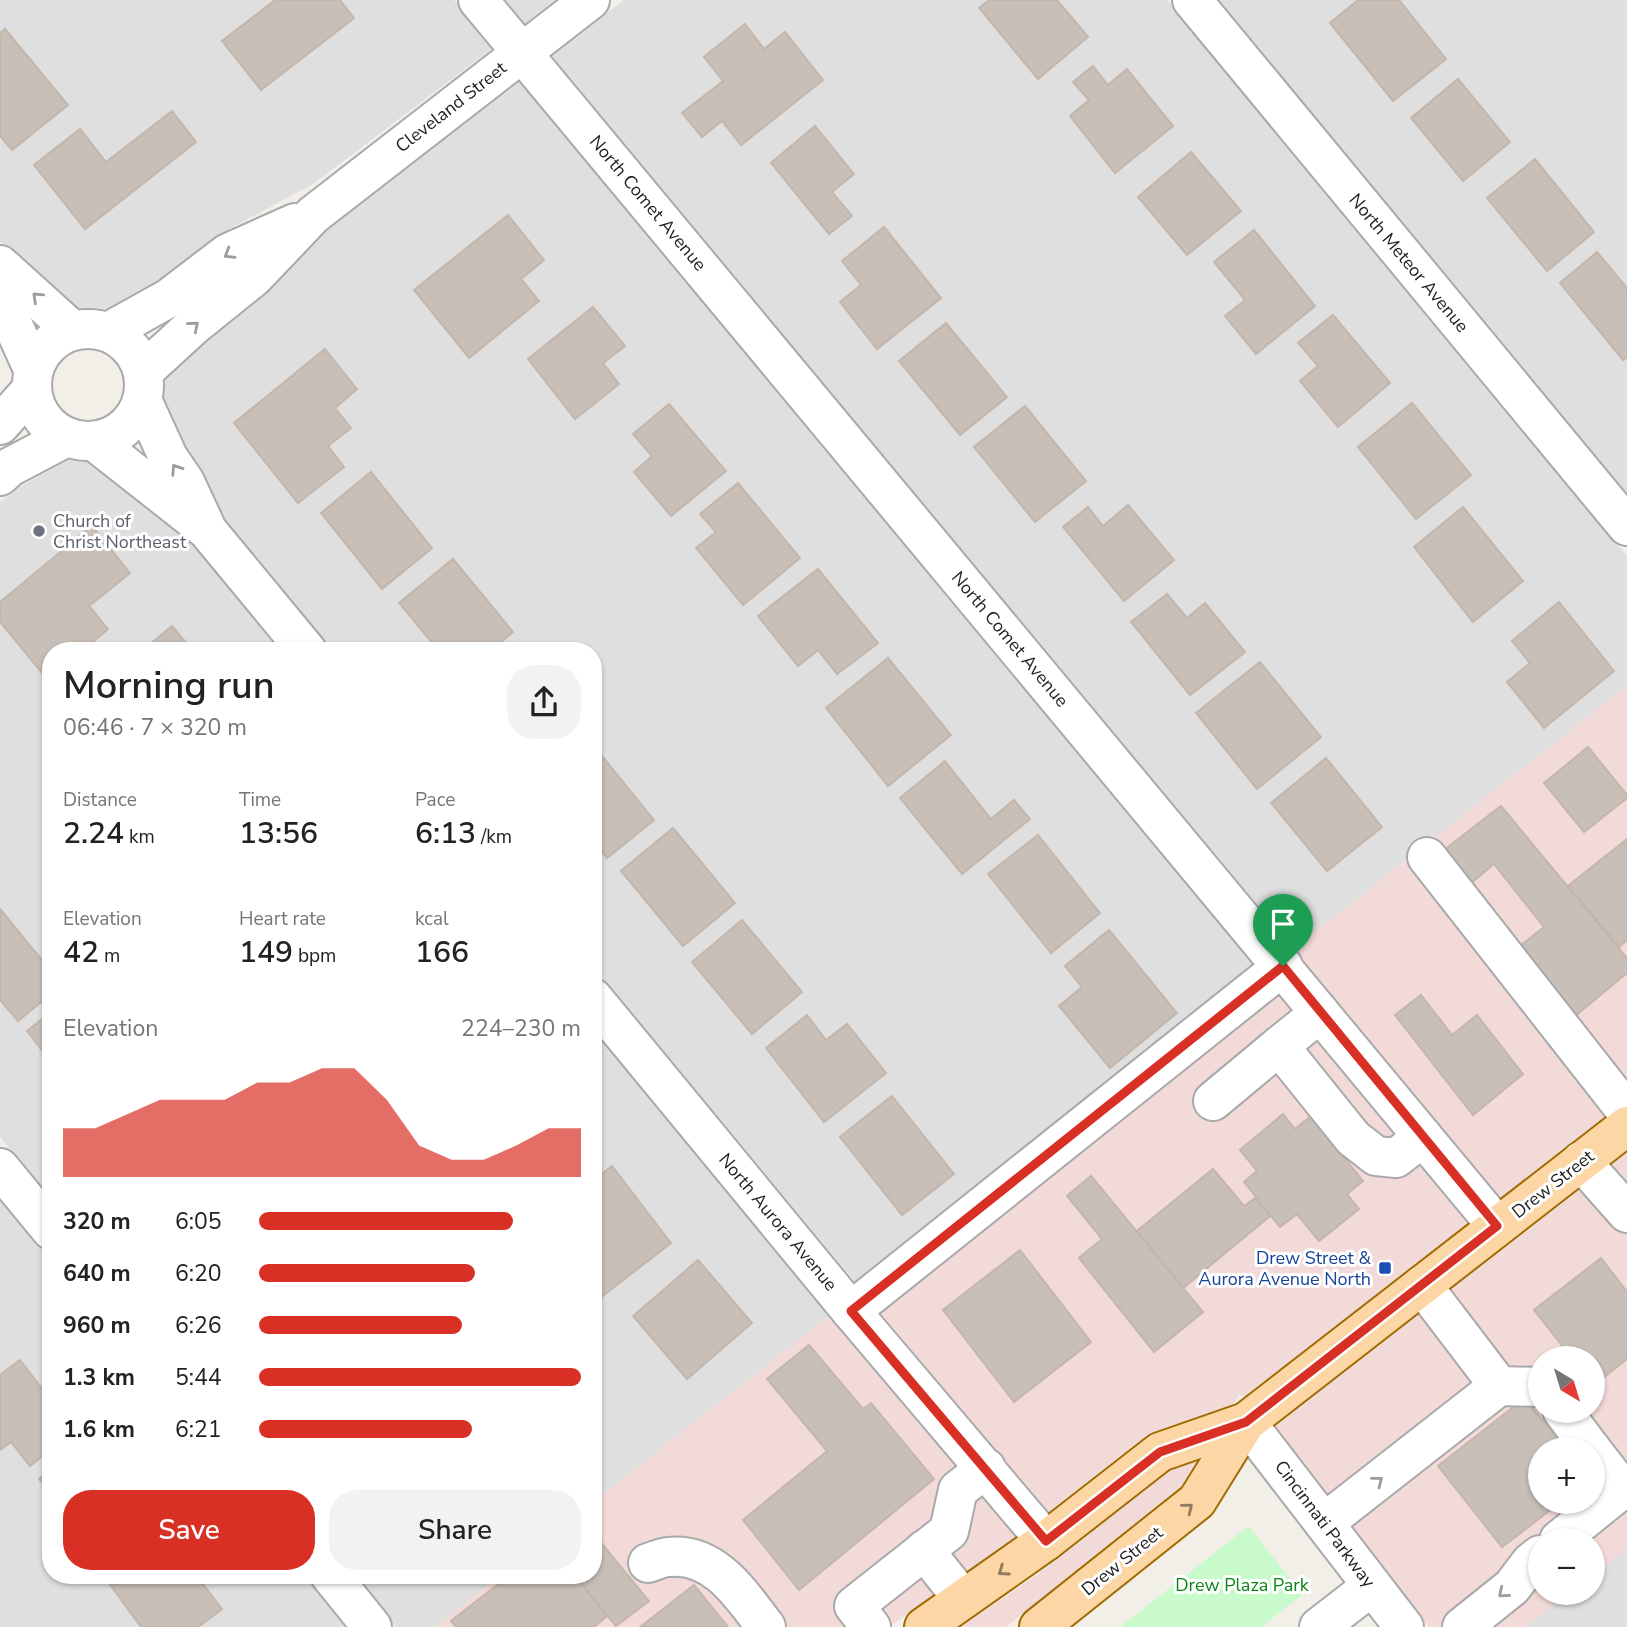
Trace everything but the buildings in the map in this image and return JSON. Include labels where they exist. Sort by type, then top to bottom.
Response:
[{"type":"main road","name":"Drew Street","points":[[924,1627],[1046,1541],[1160,1452],[1246,1422],[1627,1126]]},
{"type":"main road","name":"Drew Street","points":[[1039,1627],[1197,1501],[1246,1422]]},
{"type":"street","name":"North Comet Avenue","points":[[478,0],[1497,1226]]},
{"type":"street","name":"Cleveland Street","points":[[143,386],[192,327],[254,277],[313,215],[590,0]]},
{"type":"street","name":"North Meteor Avenue","points":[[1192,0],[1627,526]]},
{"type":"street","name":"Cleveland Street","points":[[90,331],[169,298],[228,253],[313,215]]},
{"type":"street","points":[[0,265],[90,331],[123,340],[136,354],[143,386],[168,457],[185,482],[207,530]]},
{"type":"street","points":[[0,303],[9,316],[32,380],[35,405],[42,418],[53,429],[80,439],[207,530],[300,642]]},
{"type":"street","points":[[0,425],[32,380],[42,352],[55,339],[90,331]]},
{"type":"street","points":[[0,476],[10,467],[80,439],[109,437],[123,429],[134,417],[143,386]]},
{"type":"street","points":[[1427,857],[1627,1112]]},
{"type":"street","points":[[851,1311],[1283,966]]},
{"type":"street","name":"North Aurora Avenue","points":[[602,1009],[851,1311],[1046,1541]]},
{"type":"street","points":[[1213,1101],[1320,1013]]},
{"type":"street","points":[[1279,1046],[1353,1138],[1376,1156],[1396,1158],[1423,1138]]},
{"type":"street","points":[[1581,1161],[1627,1213]]},
{"type":"street","points":[[0,1168],[42,1219]]},
{"type":"street","points":[[1422,1285],[1499,1386]]},
{"type":"street","points":[[1324,1523],[1499,1386],[1528,1387]]},
{"type":"street","name":"Cincinnati Parkway","points":[[1246,1422],[1404,1627]]},
{"type":"street","points":[[1605,1467],[1622,1489],[1605,1503]]},
{"type":"street","points":[[871,1627],[854,1606],[950,1531],[958,1490],[986,1468]]},
{"type":"street","points":[[1574,1528],[1591,1514]]},
{"type":"street","points":[[924,1550],[963,1599]]},
{"type":"street","points":[[648,1563],[669,1557],[690,1558],[712,1567],[732,1584],[766,1627]]},
{"type":"street","points":[[1462,1627],[1511,1587],[1528,1566]]},
{"type":"street","points":[[337,1584],[372,1627]]},
{"type":"street","points":[[1319,1627],[1372,1586]]},
{"type":"shaded area","points":[[0,0],[454,0],[494,47],[313,184],[218,235],[158,280],[106,309],[77,309],[22,258],[0,242]]},
{"type":"shaded area","points":[[503,0],[555,0],[523,25]]},
{"type":"shaded area","points":[[624,0],[1167,0],[1627,556],[1627,686],[1292,950],[550,57]]},
{"type":"shaded area","points":[[1216,0],[1627,0],[1627,497]]},
{"type":"shaded area","points":[[521,80],[1263,974],[862,1290],[602,977],[602,642],[325,642],[222,518],[184,447],[163,400],[166,379],[268,292],[339,218]]},
{"type":"shaded area","points":[[69,460],[89,461],[192,542],[275,642],[42,642],[42,1189],[0,1137],[0,502],[23,485]]},
{"type":"shaded area","points":[[1627,686],[1627,1100],[1498,1199],[1292,950]]},
{"type":"shaded area","points":[[1263,974],[1469,1222],[1244,1397],[1239,1394],[1233,1405],[1147,1435],[1047,1513],[862,1290]]},
{"type":"shaded area","points":[[602,1036],[833,1313],[602,1495]]},
{"type":"shaded area","points":[[1627,1153],[1627,1548],[1605,1565],[1605,1528],[1528,1528],[1528,1605],[1554,1605],[1526,1627],[1429,1627],[1274,1427]]},
{"type":"shaded area","points":[[0,1197],[42,1249],[42,1584],[313,1584],[348,1627],[0,1627]]},
{"type":"shaded area","points":[[833,1313],[1018,1535],[889,1627],[435,1627],[490,1584],[602,1584],[602,1495]]},
{"type":"shaded area","points":[[1197,1460],[1181,1486],[1006,1627],[961,1627],[1045,1569],[1171,1470]]},
{"type":"shaded area","points":[[1627,1548],[1627,1627],[1526,1627],[1554,1605],[1605,1605],[1605,1565]]},
{"type":"shaded area","points":[[361,1584],[490,1584],[435,1627],[396,1627]]},
{"type":"green space","name":"Drew Plaza Park","points":[[1249,1526],[1302,1595],[1261,1627],[1120,1627]]},
{"type":"place","name":"Church of Christ Northeast","points":[[39,531]]},
{"type":"place","name":"Drew Street & Aurora Avenue North","points":[[1385,1268]]},
{"type":"route","points":[[1283,966],[1497,1226],[1246,1422],[1160,1452],[1046,1541],[851,1311],[1283,966]]}]
